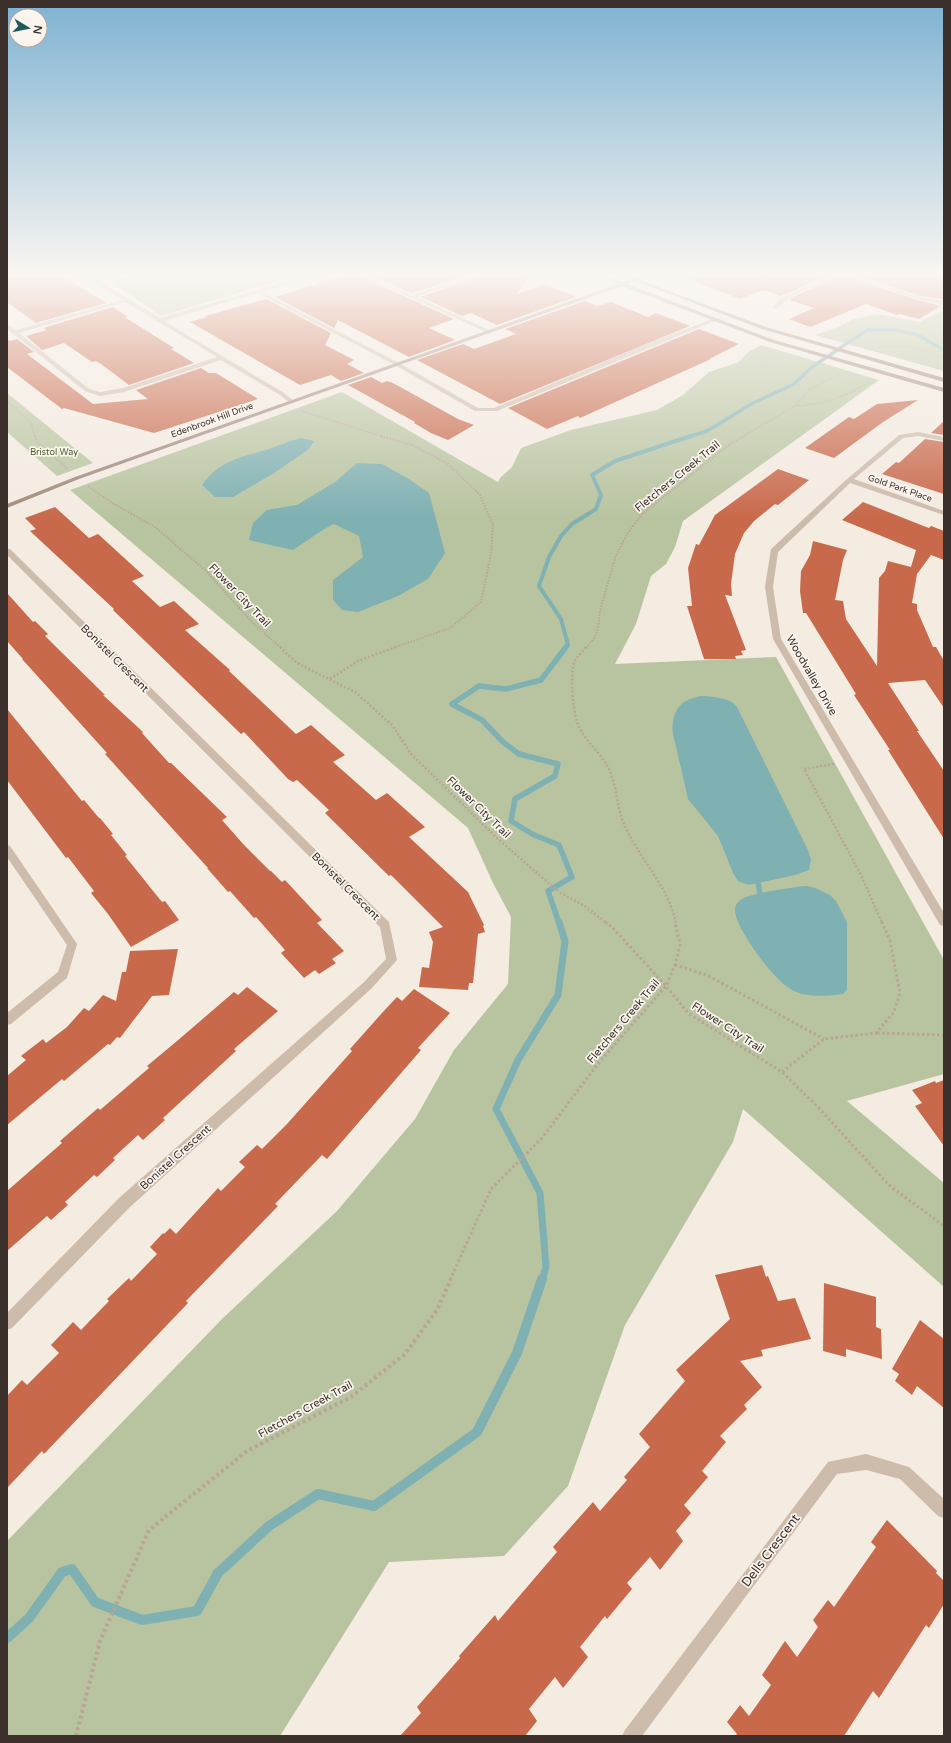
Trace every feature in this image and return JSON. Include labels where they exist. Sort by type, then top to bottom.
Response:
[{"type":"main road","name":"Edenbrook Hill Drive","points":[[7,506],[78,478],[421,355]]},
{"type":"main road","points":[[822,355],[944,390]]},
{"type":"main road","points":[[859,355],[944,380]]},
{"type":"street","points":[[44,355],[87,390],[100,394],[124,390],[221,358]]},
{"type":"street","points":[[217,355],[282,394],[292,402]]},
{"type":"street","points":[[380,355],[477,410],[495,410],[626,355]]},
{"type":"street","name":"Woodvalley Drive","points":[[944,439],[918,434],[901,436],[849,480],[774,551],[769,587],[777,639],[944,922]]},
{"type":"street","name":"Gold Park Place","points":[[849,480],[944,513]]},
{"type":"street","name":"Bonistel Crescent","points":[[7,551],[385,925],[392,960],[367,986],[124,1203],[7,1324]]},
{"type":"street","points":[[7,849],[72,944],[63,975],[7,1020]]},
{"type":"street","name":"Dells Crescent","points":[[631,1736],[833,1467],[866,1462],[904,1472],[944,1510]]},
{"type":"path","name":"Fletchers Creek Trail","points":[[76,1736],[100,1641],[149,1530],[247,1451],[351,1397],[406,1354],[437,1310],[491,1189],[543,1137],[597,1065],[666,986],[675,965],[680,944],[673,910],[661,884],[643,858],[624,824],[610,771],[578,726],[574,708],[572,671],[575,660],[595,636],[598,628],[601,604],[615,558],[627,534],[641,515],[730,444],[794,406],[809,390],[838,376],[841,372]]},
{"type":"path","points":[[794,406],[818,405],[834,401],[858,390],[874,380]]},
{"type":"path","name":"Flower City Trail","points":[[7,401],[31,423],[37,442],[78,478],[114,504],[155,527],[206,571],[252,622],[297,663],[355,692],[392,725],[411,754],[499,840],[559,892],[583,905],[612,927],[666,986],[689,1014],[782,1072],[817,1106],[890,1186],[944,1226]]},
{"type":"path","points":[[292,402],[296,408],[315,416],[414,446],[448,464],[480,495],[493,525],[491,554],[481,602],[450,628],[358,662],[330,679]]},
{"type":"path","points":[[849,761],[804,769],[861,875],[890,941],[900,993],[894,1012],[876,1033]]},
{"type":"path","points":[[675,965],[707,975],[824,1039]]},
{"type":"path","points":[[782,1072],[824,1039],[876,1033],[944,1035]]},
{"type":"green space","points":[[745,355],[796,355],[879,380],[683,521],[675,547],[666,564],[651,576],[636,624],[615,664],[776,657],[944,960],[944,1074],[847,1101],[944,1183],[944,1287],[743,1109],[733,1142],[625,1325],[568,1486],[504,1556],[389,1562],[280,1736],[7,1736],[7,1541],[223,1318],[337,1211],[415,1119],[454,1050],[508,984],[511,917],[493,883],[468,828],[70,490],[342,392],[498,482],[500,478],[512,467],[521,448],[571,430],[657,410],[683,395],[709,372],[739,362]]},
{"type":"green space","points":[[888,355],[944,355],[944,371]]},
{"type":"green space","name":"Bristol Way","points":[[7,393],[93,463],[57,476],[7,432]]},
{"type":"water","points":[[301,438],[314,441],[309,449],[274,473],[233,497],[215,497],[202,485],[223,465],[238,458]]},
{"type":"water","points":[[357,463],[382,464],[409,479],[429,493],[445,553],[428,579],[398,596],[358,612],[342,610],[333,600],[333,580],[363,557],[359,536],[334,524],[293,550],[249,540],[253,523],[267,510],[297,505],[335,482]]},
{"type":"water","points":[[702,696],[726,699],[737,707],[808,850],[811,860],[809,870],[795,875],[749,885],[738,881],[733,873],[718,836],[688,799],[673,737],[672,726],[677,710],[684,702]]},
{"type":"water","points":[[807,886],[830,895],[836,901],[847,922],[847,990],[843,994],[823,996],[810,995],[798,993],[792,990],[776,977],[767,967],[749,942],[737,920],[735,908],[739,901],[744,898],[772,891]]},
{"type":"building","points":[[7,355],[29,355],[93,404],[148,399],[136,390],[201,368],[209,373],[216,373],[258,399],[154,433],[64,408],[62,409],[7,367]]},
{"type":"building","points":[[82,355],[181,355],[194,363],[129,385],[101,364],[96,361],[92,362]]},
{"type":"building","points":[[248,355],[345,355],[354,360],[347,364],[364,373],[341,381],[331,375],[300,385]]},
{"type":"building","points":[[430,355],[619,355],[500,404],[417,360]]},
{"type":"building","points":[[635,355],[716,355],[580,418],[578,416],[547,429],[508,408]]},
{"type":"building","points":[[371,377],[382,383],[387,381],[393,383],[458,419],[474,425],[448,440],[431,433],[414,423],[415,422],[348,385]]},
{"type":"building","points":[[918,400],[883,422],[834,458],[805,448],[849,417],[854,419],[877,404]]},
{"type":"building","points":[[944,421],[944,435],[931,433]]},
{"type":"building","points":[[925,439],[944,442],[944,494],[882,474],[896,462],[899,463]]},
{"type":"building","points":[[778,469],[809,480],[778,505],[775,504],[754,521],[744,533],[735,554],[731,584],[732,596],[725,595],[746,650],[741,651],[743,655],[735,656],[736,659],[704,659],[687,606],[692,606],[688,568],[696,544],[699,545],[715,515]]},
{"type":"building","points":[[863,502],[929,528],[931,526],[944,531],[944,560],[931,555],[917,574],[912,603],[917,604],[917,610],[933,647],[936,647],[944,661],[944,708],[925,680],[888,683],[919,731],[917,731],[944,771],[944,839],[888,750],[890,750],[854,695],[856,694],[806,613],[803,613],[800,591],[801,571],[810,555],[813,541],[847,550],[843,560],[835,600],[843,601],[846,619],[877,666],[879,578],[885,571],[888,561],[911,567],[916,550],[842,520]]},
{"type":"building","points":[[55,507],[89,538],[98,534],[144,576],[132,581],[160,607],[174,601],[199,624],[185,630],[230,670],[229,671],[296,734],[311,725],[345,755],[333,762],[376,800],[387,793],[425,827],[409,837],[468,892],[484,925],[485,932],[478,934],[473,983],[469,983],[468,990],[419,987],[422,967],[429,968],[433,942],[429,932],[443,927],[391,875],[389,876],[325,813],[329,810],[297,780],[293,782],[288,779],[244,732],[241,734],[113,610],[114,609],[30,531],[36,529],[25,518]]},
{"type":"building","points":[[7,593],[33,622],[35,621],[48,634],[45,636],[105,695],[103,695],[143,732],[142,733],[169,763],[171,763],[227,817],[222,820],[244,845],[282,882],[285,880],[322,920],[317,923],[344,951],[332,959],[336,963],[319,974],[315,970],[304,978],[281,953],[285,950],[256,917],[254,918],[230,891],[228,892],[7,641]]},
{"type":"building","points":[[7,709],[82,801],[84,800],[100,818],[127,855],[125,856],[162,902],[165,901],[179,920],[131,947],[91,893],[94,891],[68,857],[66,858],[7,780]]},
{"type":"building","points":[[178,949],[169,995],[152,996],[120,1038],[117,1037],[110,1045],[108,1044],[64,1081],[62,1079],[7,1125],[7,1076],[26,1060],[21,1056],[43,1039],[46,1043],[67,1027],[84,1008],[89,1011],[103,995],[116,1001],[122,972],[126,972],[130,951]]},
{"type":"building","points":[[247,987],[278,1011],[234,1049],[236,1051],[163,1118],[165,1120],[143,1140],[138,1135],[113,1158],[115,1160],[97,1177],[94,1175],[65,1202],[68,1205],[51,1220],[47,1216],[7,1251],[7,1191],[62,1143],[60,1141],[98,1108],[100,1110],[149,1068],[147,1066],[234,992],[238,995]]},
{"type":"building","points":[[414,989],[450,1013],[418,1048],[421,1050],[327,1159],[322,1155],[275,1204],[278,1206],[186,1301],[188,1303],[44,1454],[42,1451],[7,1488],[7,1396],[22,1380],[27,1385],[59,1353],[51,1345],[73,1322],[81,1330],[109,1301],[107,1299],[129,1278],[131,1281],[157,1254],[150,1247],[163,1233],[164,1234],[170,1228],[176,1234],[218,1188],[221,1191],[245,1167],[239,1162],[257,1145],[262,1149],[287,1124],[352,1051],[350,1049],[397,997],[402,1001]]},
{"type":"building","points":[[944,1080],[944,1146],[915,1106],[922,1103],[912,1090],[935,1081],[936,1083]]},
{"type":"building","points":[[762,1265],[766,1277],[768,1276],[778,1301],[795,1298],[811,1339],[761,1350],[763,1356],[740,1361],[762,1387],[744,1405],[747,1409],[720,1436],[726,1442],[702,1471],[708,1477],[684,1505],[691,1513],[676,1531],[683,1541],[660,1570],[650,1557],[627,1583],[632,1589],[607,1619],[605,1616],[580,1647],[588,1657],[563,1688],[555,1677],[529,1709],[537,1721],[525,1736],[400,1736],[421,1713],[417,1707],[460,1658],[459,1656],[495,1615],[498,1621],[557,1552],[553,1547],[593,1502],[600,1511],[627,1480],[624,1477],[650,1447],[639,1434],[685,1381],[676,1370],[730,1319],[715,1275]]},
{"type":"building","points":[[824,1283],[876,1297],[876,1327],[881,1329],[882,1359],[846,1349],[846,1357],[823,1351]]},
{"type":"building","points":[[920,1320],[944,1339],[944,1408],[917,1386],[912,1395],[895,1381],[899,1374],[892,1369]]},
{"type":"building","points":[[887,1520],[937,1571],[936,1573],[944,1581],[944,1604],[929,1628],[926,1625],[879,1698],[873,1691],[844,1736],[735,1736],[737,1734],[727,1722],[740,1705],[749,1716],[771,1685],[762,1675],[785,1641],[797,1657],[818,1627],[813,1620],[828,1600],[834,1607],[876,1547],[871,1542]]},
{"type":"waterway","points":[[688,437],[707,431],[753,403],[794,384],[812,367],[829,355]]},
{"type":"waterway","points":[[566,647],[568,645],[561,619],[539,586],[549,557],[561,536],[572,524],[596,509],[601,495],[592,475],[615,461],[691,436]]},
{"type":"waterway","points":[[559,923],[548,891],[572,877],[559,845],[534,835],[511,821],[515,799],[555,776],[558,764],[519,754],[503,742],[482,720],[452,704],[479,686],[506,689],[541,680],[566,647]]},
{"type":"waterway","points":[[758,882],[760,894]]},
{"type":"waterway","points":[[542,1280],[546,1267],[540,1193],[496,1109],[518,1060],[558,995],[565,941],[559,922]]},
{"type":"waterway","points":[[7,1638],[29,1618],[62,1572],[72,1569],[95,1602],[142,1620],[197,1611],[218,1573],[269,1526],[318,1494],[374,1506],[477,1432],[517,1353],[542,1279]]}]
